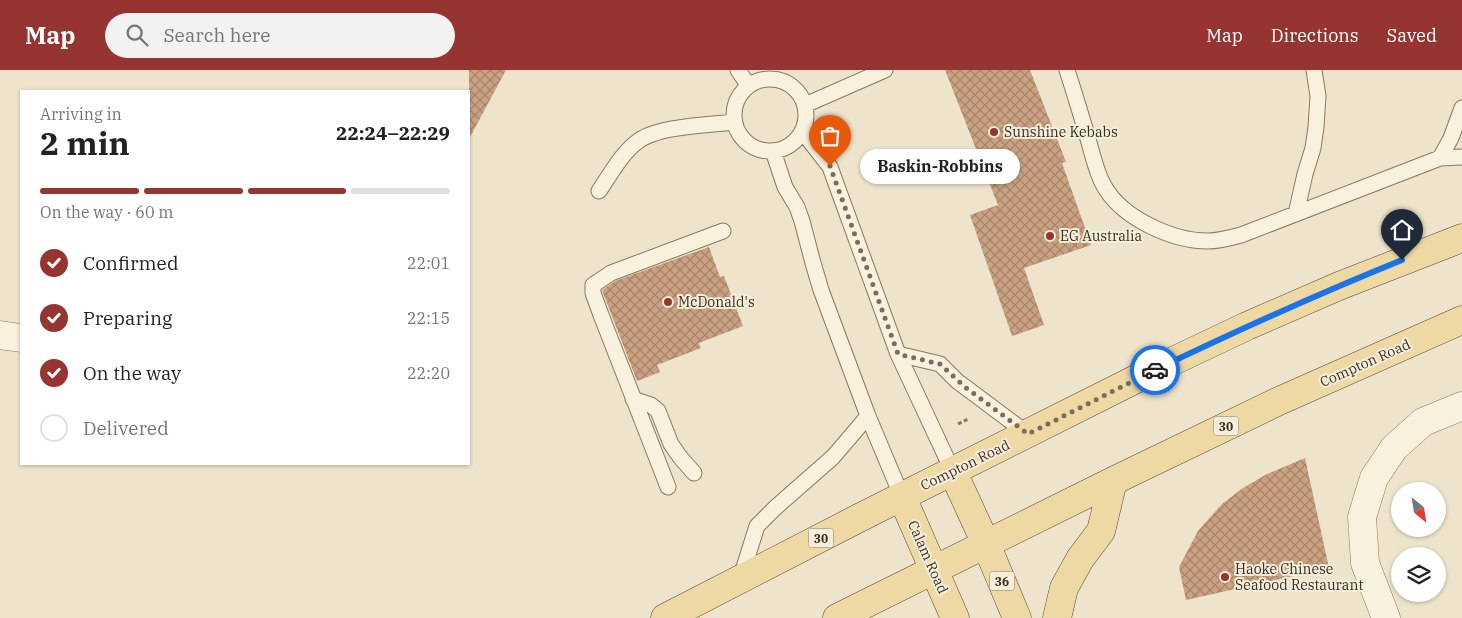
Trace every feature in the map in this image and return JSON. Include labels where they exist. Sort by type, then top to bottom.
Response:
[{"type":"main road","name":"Compton Road","points":[[665,618],[1150,372],[1247,326],[1339,286],[1462,238]]},
{"type":"main road","name":"Compton Road","points":[[841,617],[1113,481],[1305,389],[1462,320]]},
{"type":"main road","name":"36","points":[[953,472],[1017,618]]},
{"type":"main road","points":[[1057,618],[1064,588],[1080,558],[1101,531],[1113,481]]},
{"type":"main road","name":"Calam Road","points":[[902,497],[955,618]]},
{"type":"street","points":[[0,335],[20,338]]},
{"type":"street","points":[[1386,618],[1365,562],[1362,517],[1374,478],[1394,448],[1423,422],[1462,406]]},
{"type":"lane","points":[[738,70],[748,85]]},
{"type":"lane","points":[[805,105],[885,70]]},
{"type":"lane","points":[[1067,70],[1103,185],[1117,204],[1141,221],[1172,234],[1198,240],[1210,241],[1241,235],[1440,158],[1462,157]]},
{"type":"lane","points":[[1296,214],[1313,148],[1316,127],[1318,96],[1314,70]]},
{"type":"lane","points":[[770,78],[782,80],[800,94],[805,105],[806,123],[795,141],[785,148],[773,151],[760,150],[749,145],[736,131],[733,112],[735,102],[740,92],[748,85],[758,80],[770,78]]},
{"type":"lane","points":[[1440,158],[1451,138],[1462,108]]},
{"type":"lane","points":[[599,191],[637,141],[662,131],[734,122]]},
{"type":"lane","points":[[802,131],[830,166],[898,354],[953,472]]},
{"type":"lane","points":[[773,151],[785,187],[802,221],[818,281],[868,416],[902,497]]},
{"type":"lane","points":[[668,487],[593,293],[593,284],[611,273],[724,231]]},
{"type":"lane","points":[[898,354],[940,364],[967,389],[1028,434]]},
{"type":"lane","points":[[633,399],[651,405],[658,411],[671,444],[694,473]]},
{"type":"lane","points":[[740,580],[757,526],[833,457],[868,416]]},
{"type":"building","points":[[469,70],[506,70],[470,137],[470,90]]},
{"type":"building","points":[[945,70],[1030,70],[1066,162],[1062,163],[1091,245],[1024,268],[1044,325],[1012,336],[970,215],[998,205]]},
{"type":"building","name":"McDonald's","points":[[709,247],[720,277],[724,276],[743,326],[699,343],[701,348],[657,365],[660,372],[637,381],[602,290],[615,281]]},
{"type":"building","points":[[1305,458],[1329,568],[1186,600],[1179,567],[1198,531],[1222,504],[1243,488],[1267,474]]},
{"type":"way so far","points":[[830,166],[898,354],[940,364],[957,381],[1028,434],[1155,370]]},
{"type":"place","name":"Sunshine Kebabs","points":[[994,132]]},
{"type":"place","name":"Baskin-Robbins","points":[[830,166]]},
{"type":"place","name":"EG Australia","points":[[1050,236]]},
{"type":"place","name":"McDonald's","points":[[668,302]]},
{"type":"place","name":"Haoke Chinese Seafood Restaurant","points":[[1225,577]]},
{"type":"route","points":[[1155,370],[1247,326],[1402,260]]}]
